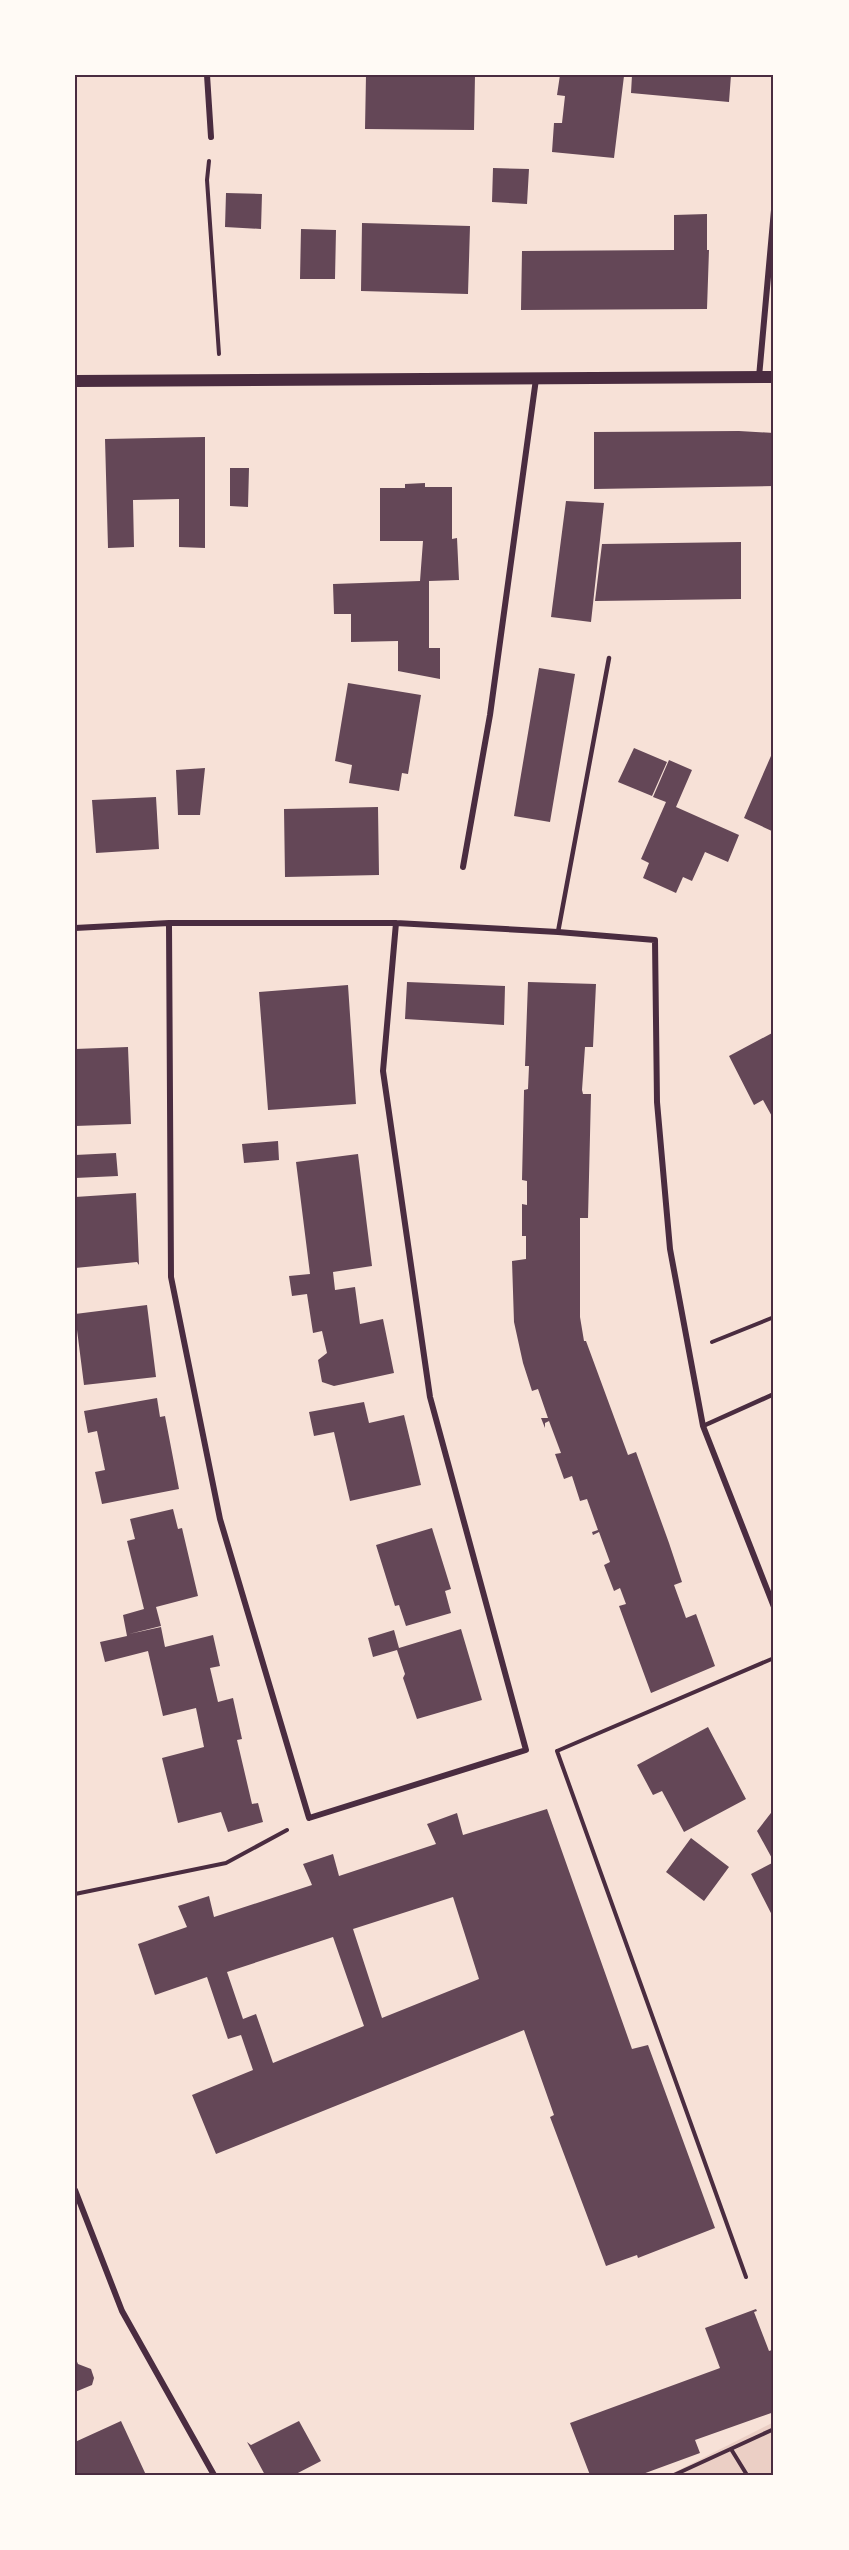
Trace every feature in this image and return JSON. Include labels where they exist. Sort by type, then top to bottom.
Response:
[{"type":"main road","points":[[75,381],[774,377]]},
{"type":"street","points":[[207,75],[211,136]]},
{"type":"street","points":[[759,377],[774,210]]},
{"type":"street","points":[[463,867],[490,716],[536,379]]},
{"type":"street","points":[[169,923],[171,1277],[220,1519],[309,1818],[526,1750],[430,1397],[383,1071],[396,923]]},
{"type":"street","points":[[75,928],[169,923],[396,923],[656,940],[657,1102],[670,1249],[703,1425],[774,1607]]},
{"type":"street","points":[[75,2190],[122,2311],[214,2475]]},
{"type":"lane","points":[[558,932],[609,658]]},
{"type":"lane","points":[[703,1425],[774,1394]]},
{"type":"path","points":[[211,136],[207,180],[220,380]]},
{"type":"path","points":[[689,1351],[774,1317]]},
{"type":"path","points":[[526,1750],[557,1750],[774,1658]]},
{"type":"path","points":[[557,1750],[746,2277]]},
{"type":"path","points":[[75,1894],[226,1863],[309,1818]]},
{"type":"path","points":[[674,2475],[774,2429]]},
{"type":"path","points":[[731,2449],[747,2475]]},
{"type":"shaded area","points":[[774,2422],[774,2475],[669,2475]]},
{"type":"building","points":[[366,75],[475,75],[474,130],[365,129]]},
{"type":"building","points":[[560,75],[624,76],[614,158],[552,152],[554,123],[562,123],[565,96],[557,95]]},
{"type":"building","points":[[632,75],[731,75],[729,102],[631,93]]},
{"type":"building","points":[[493,168],[529,169],[527,204],[492,202]]},
{"type":"building","points":[[226,193],[262,194],[261,229],[225,227]]},
{"type":"building","points":[[707,214],[707,250],[709,250],[707,309],[521,310],[522,251],[674,250],[674,215]]},
{"type":"building","points":[[362,223],[470,226],[468,294],[361,291]]},
{"type":"building","points":[[301,229],[336,230],[335,279],[300,279]]},
{"type":"building","points":[[739,431],[774,433],[774,486],[594,489],[594,432]]},
{"type":"building","points":[[205,437],[205,548],[179,547],[179,499],[133,500],[134,547],[108,548],[105,439]]},
{"type":"building","points":[[230,468],[249,468],[248,507],[230,506]]},
{"type":"building","points":[[425,483],[425,487],[452,487],[452,539],[457,538],[459,580],[429,581],[429,648],[440,648],[440,679],[398,671],[398,641],[351,642],[351,614],[334,614],[333,584],[420,581],[423,541],[380,541],[380,488],[405,488],[405,484]]},
{"type":"building","points":[[566,501],[604,503],[591,622],[551,617]]},
{"type":"building","points":[[741,542],[741,599],[595,601],[602,544]]},
{"type":"building","points":[[539,668],[575,674],[550,822],[514,816]]},
{"type":"building","points":[[348,683],[421,695],[408,774],[402,773],[399,791],[349,783],[352,765],[335,761]]},
{"type":"building","points":[[634,748],[667,762],[652,796],[618,782]]},
{"type":"building","points":[[774,749],[774,832],[744,818]]},
{"type":"building","points":[[669,760],[692,770],[676,807],[739,835],[728,862],[705,852],[692,881],[683,877],[676,893],[643,878],[649,863],[641,859],[666,802],[653,797]]},
{"type":"building","points":[[205,768],[200,815],[178,815],[176,770]]},
{"type":"building","points":[[156,797],[159,849],[96,853],[92,800]]},
{"type":"building","points":[[378,807],[379,875],[285,877],[284,809]]},
{"type":"building","points":[[407,982],[505,986],[504,1025],[405,1019]]},
{"type":"building","points":[[528,982],[596,984],[593,1047],[585,1047],[582,1090],[583,1094],[591,1094],[588,1218],[580,1218],[580,1317],[584,1341],[586,1341],[628,1455],[636,1452],[682,1582],[674,1585],[686,1618],[696,1614],[715,1666],[651,1693],[619,1606],[626,1604],[620,1588],[614,1591],[604,1565],[610,1562],[599,1532],[593,1535],[592,1532],[598,1530],[587,1499],[580,1501],[572,1476],[564,1479],[555,1454],[561,1453],[549,1421],[545,1423],[545,1428],[541,1418],[548,1418],[538,1389],[532,1391],[514,1322],[512,1261],[526,1259],[526,1236],[522,1236],[522,1204],[527,1205],[527,1181],[522,1180],[524,1090],[528,1089],[529,1066],[525,1066]]},
{"type":"building","points":[[348,985],[356,1104],[268,1110],[259,992]]},
{"type":"building","points":[[774,1032],[774,1120],[763,1100],[754,1105],[729,1056]]},
{"type":"building","points":[[128,1047],[131,1124],[75,1126],[75,1049]]},
{"type":"building","points":[[278,1141],[279,1160],[244,1163],[242,1144]]},
{"type":"building","points":[[116,1153],[118,1176],[75,1178],[75,1155]]},
{"type":"building","points":[[358,1154],[372,1266],[333,1272],[335,1290],[355,1287],[360,1324],[383,1319],[394,1373],[334,1386],[322,1382],[318,1360],[327,1353],[322,1331],[313,1333],[307,1294],[292,1296],[289,1276],[310,1274],[296,1162]]},
{"type":"building","points":[[136,1193],[139,1265],[137,1262],[75,1268],[75,1197]]},
{"type":"building","points":[[147,1305],[156,1377],[84,1385],[75,1314]]},
{"type":"building","points":[[157,1398],[160,1417],[165,1416],[179,1489],[102,1504],[95,1472],[105,1470],[97,1431],[88,1433],[84,1411]]},
{"type":"building","points":[[364,1402],[369,1423],[404,1415],[421,1485],[350,1501],[334,1432],[314,1436],[309,1412]]},
{"type":"building","points":[[173,1509],[178,1529],[182,1528],[198,1596],[156,1607],[161,1626],[129,1634],[161,1627],[165,1647],[213,1635],[220,1666],[210,1668],[218,1702],[233,1698],[242,1739],[237,1740],[252,1804],[258,1803],[263,1822],[228,1832],[221,1812],[178,1823],[162,1758],[204,1747],[196,1708],[163,1716],[148,1651],[105,1662],[100,1642],[127,1636],[123,1615],[144,1609],[127,1541],[135,1539],[130,1519]]},
{"type":"building","points":[[432,1528],[451,1589],[445,1591],[451,1613],[406,1626],[399,1605],[395,1606],[376,1545]]},
{"type":"building","points":[[461,1629],[482,1700],[417,1719],[403,1678],[405,1674],[397,1650],[373,1657],[368,1638],[394,1630],[399,1648]]},
{"type":"building","points":[[708,1727],[746,1799],[684,1832],[662,1791],[653,1795],[637,1765]]},
{"type":"building","points":[[547,1809],[632,2049],[648,2045],[715,2228],[638,2258],[637,2255],[606,2266],[550,2117],[554,2115],[524,2030],[216,2154],[192,2095],[253,2070],[241,2035],[228,2039],[207,1977],[155,1995],[138,1944],[187,1927],[178,1906],[209,1896],[214,1917],[312,1885],[303,1864],[333,1854],[339,1876],[436,1844],[427,1824],[457,1813],[463,1835]],"holes":[[[453,1897],[479,1979],[382,2018],[353,1929]],[[333,1937],[364,2026],[273,2063],[256,2014],[243,2019],[227,1972]]]},
{"type":"building","points":[[774,1809],[774,1862],[757,1831]]},
{"type":"building","points":[[691,1838],[729,1867],[704,1901],[666,1872]]},
{"type":"building","points":[[774,1862],[774,1919],[751,1874]]},
{"type":"building","points":[[756,2309],[757,2311],[754,2312],[769,2351],[772,2350],[774,2357],[774,2412],[695,2440],[700,2453],[640,2475],[590,2475],[570,2423],[720,2368],[705,2328]]},
{"type":"building","points":[[75,2357],[78,2364],[91,2369],[94,2378],[92,2385],[75,2392]]},
{"type":"building","points":[[121,2421],[146,2475],[78,2475],[75,2469],[75,2442]]},
{"type":"building","points":[[299,2421],[321,2461],[294,2475],[265,2475],[247,2442],[251,2445]]}]
